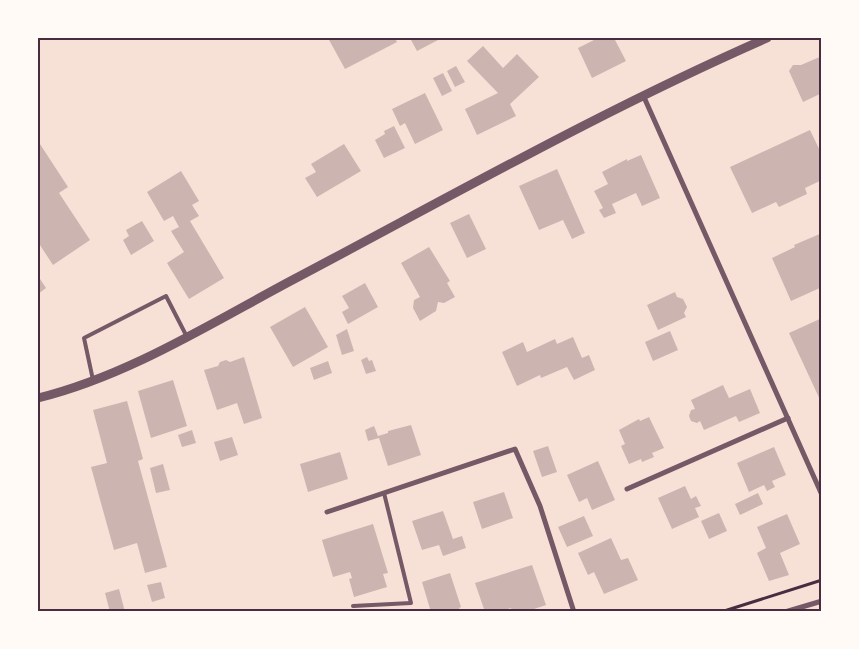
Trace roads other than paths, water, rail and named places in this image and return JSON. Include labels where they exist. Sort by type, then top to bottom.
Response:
[{"type":"street","points":[[38,398],[93,380],[187,337],[643,94],[767,38]]},
{"type":"street","points":[[643,94],[788,418],[819,482],[822,495]]},
{"type":"street","points":[[627,489],[788,418]]},
{"type":"street","points":[[327,512],[515,449],[540,506],[574,612]]},
{"type":"street","points":[[785,612],[822,601]]},
{"type":"lane","points":[[93,380],[84,338],[166,296],[187,337]]},
{"type":"lane","points":[[352,606],[411,603],[384,493]]}]
